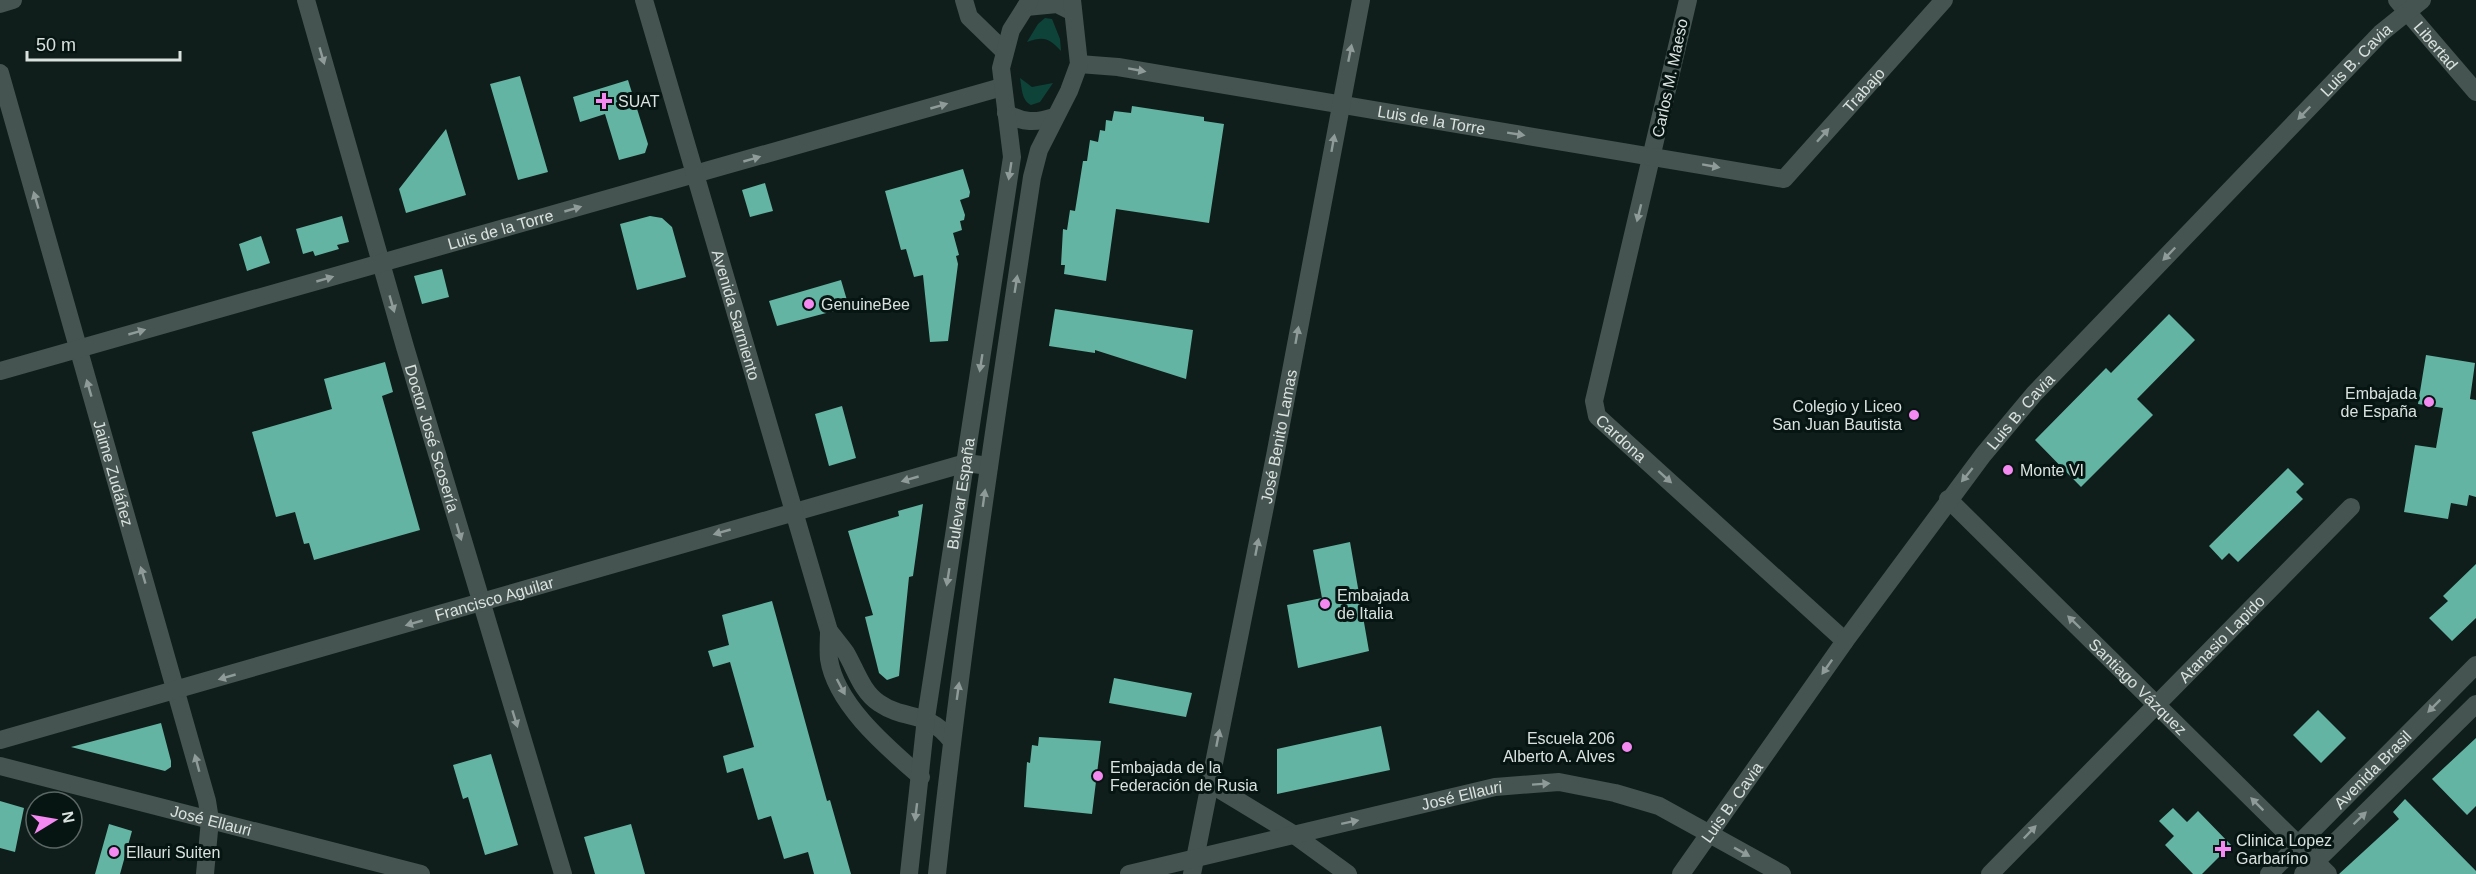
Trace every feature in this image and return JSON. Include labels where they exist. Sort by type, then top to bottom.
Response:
[{"type":"street","points":[[0,4],[13,0]]},
{"type":"street","name":"Doctor José Scosería","points":[[306,0],[380,263],[563,874]]},
{"type":"street","name":"Avenida Sarmiento","points":[[644,0],[829,631],[829,658],[832,671],[849,703],[869,730],[921,777]]},
{"type":"street","points":[[964,0],[969,16],[1004,51]]},
{"type":"street","name":"José Benito Lamas","points":[[1194,866],[1275,456],[1361,0]]},
{"type":"street","name":"Carlos M. Maeso","points":[[1653,156],[1688,0]]},
{"type":"street","name":"Trabajo","points":[[1784,179],[1944,0]]},
{"type":"street","name":"Bulevar España","points":[[909,874],[926,718],[1012,157],[1002,87],[1004,51],[1011,30],[1028,3],[1073,6],[1079,64],[1069,91],[1039,150],[1032,177],[951,740],[937,874]]},
{"type":"street","name":"Libertad","points":[[2409,4],[2476,92]]},
{"type":"street","name":"Luis B. Cavia","points":[[1681,874],[1948,499],[2050,377],[2409,4]]},
{"type":"street","name":"Luis de la Torre","points":[[1079,64],[1118,67],[1784,179]]},
{"type":"street","name":"Jaime Zudáñez","points":[[0,73],[177,692],[210,820],[205,874]]},
{"type":"street","name":"Luis de la Torre","points":[[0,371],[1002,87]]},
{"type":"street","points":[[1006,113],[1017,119],[1031,122],[1054,117]]},
{"type":"street","name":"Cardona","points":[[1653,156],[1594,402],[1594,410],[1845,641]]},
{"type":"street","name":"Francisco Aguilar","points":[[0,740],[177,692],[966,463],[989,466]]},
{"type":"street","name":"Santiago Vázquez","points":[[1948,499],[2157,703],[2298,845],[2315,870]]},
{"type":"street","name":"Atanasio Lapido","points":[[1990,874],[2351,507]]},
{"type":"street","name":"Avenida Sarmiento","points":[[829,631],[845,652],[863,687],[877,702],[891,710],[926,718],[940,727],[951,740]]},
{"type":"street","name":"Avenida Brasil","points":[[2269,874],[2476,665]]},
{"type":"street","name":"Avenida Brasil","points":[[2315,870],[2476,704]]},
{"type":"street","name":"José Ellauri","points":[[0,766],[421,874]]},
{"type":"street","name":"José Ellauri","points":[[1129,874],[1194,866],[1293,834],[1495,787],[1559,782],[1616,793],[1659,806],[1782,874]]},
{"type":"street","points":[[1209,783],[1293,834],[1348,874]]},
{"type":"green space","points":[[1045,18],[1052,19],[1060,39],[1061,51],[1046,39],[1027,42],[1038,24]]},
{"type":"green space","points":[[1020,78],[1032,87],[1053,83],[1040,102],[1031,105],[1024,97]]},
{"type":"building","points":[[520,76],[548,172],[518,180],[490,84]]},
{"type":"building","points":[[628,80],[648,144],[645,153],[619,160],[605,114],[580,122],[573,97]]},
{"type":"building","points":[[1132,106],[1204,117],[1204,121],[1224,124],[1209,223],[1116,209],[1106,281],[1064,274],[1065,265],[1061,265],[1063,229],[1067,230],[1070,210],[1075,211],[1083,161],[1087,161],[1090,140],[1098,142],[1100,130],[1105,131],[1106,120],[1112,121],[1114,111],[1131,113]]},
{"type":"building","points":[[446,129],[466,195],[406,213],[399,189]]},
{"type":"building","points":[[963,169],[970,192],[969,197],[960,200],[965,215],[964,220],[960,221],[962,230],[953,233],[959,255],[956,256],[958,264],[948,341],[930,342],[923,275],[914,277],[906,249],[901,250],[885,191]]},
{"type":"building","points":[[765,183],[773,211],[750,217],[742,190]]},
{"type":"building","points":[[342,216],[349,242],[337,245],[339,249],[315,256],[313,251],[303,254],[296,229]]},
{"type":"building","points":[[650,216],[662,218],[672,227],[686,277],[637,290],[620,224]]},
{"type":"building","points":[[261,236],[270,263],[247,271],[239,244]]},
{"type":"building","points":[[442,269],[449,297],[422,304],[414,276]]},
{"type":"building","name":"GenuineBee","points":[[841,280],[849,307],[777,326],[769,301]]},
{"type":"building","points":[[1055,309],[1193,330],[1186,379],[1095,350],[1095,353],[1049,346]]},
{"type":"building","points":[[2169,314],[2195,340],[2137,399],[2153,415],[2081,487],[2035,440],[2106,368],[2111,373]]},
{"type":"building","points":[[2426,355],[2475,363],[2470,399],[2476,400],[2476,497],[2469,495],[2467,506],[2451,503],[2448,519],[2404,512],[2415,445],[2436,448],[2443,408],[2418,404]]},
{"type":"building","points":[[385,362],[393,392],[382,396],[420,530],[314,560],[309,543],[304,544],[295,512],[276,517],[252,432],[332,409],[324,379]]},
{"type":"building","points":[[842,406],[856,458],[829,466],[815,414]]},
{"type":"building","points":[[2288,468],[2304,484],[2296,492],[2303,499],[2238,562],[2229,553],[2222,560],[2209,546]]},
{"type":"building","points":[[923,504],[913,576],[909,577],[899,676],[887,680],[879,673],[865,617],[873,615],[848,531],[899,516],[898,511]]},
{"type":"building","name":"Embajada de Italia","points":[[1350,542],[1369,651],[1298,668],[1287,605],[1322,598],[1313,550]]},
{"type":"building","points":[[2476,564],[2476,618],[2452,641],[2429,618],[2448,601],[2443,596]]},
{"type":"building","points":[[772,601],[827,801],[830,800],[851,874],[814,874],[808,852],[784,859],[771,816],[758,820],[743,768],[727,773],[723,756],[754,747],[730,662],[713,667],[708,651],[729,645],[722,615]]},
{"type":"building","points":[[1114,678],[1192,693],[1186,717],[1109,703]]},
{"type":"building","points":[[2318,710],[2346,738],[2321,763],[2293,735]]},
{"type":"building","points":[[161,723],[171,761],[171,767],[165,771],[71,747]]},
{"type":"building","points":[[1381,726],[1390,770],[1277,794],[1277,749]]},
{"type":"building","points":[[1039,737],[1101,741],[1092,814],[1024,807],[1027,762],[1030,763],[1032,745],[1038,746]]},
{"type":"building","points":[[2476,738],[2476,806],[2467,815],[2432,779]]},
{"type":"building","points":[[491,754],[518,845],[485,855],[468,797],[463,799],[453,765]]},
{"type":"building","points":[[2405,799],[2476,871],[2476,874],[2339,874],[2399,819],[2393,812]]},
{"type":"building","points":[[0,801],[24,808],[15,852],[0,848]]},
{"type":"building","points":[[2173,808],[2187,822],[2198,811],[2231,845],[2202,874],[2193,874],[2165,845],[2174,836],[2159,821]]},
{"type":"building","name":"Ellauri Suiten","points":[[109,824],[132,831],[120,874],[95,874]]},
{"type":"building","points":[[631,824],[645,874],[595,874],[584,837]]},
{"type":"place","name":"SUAT","points":[[604,101]]},
{"type":"place","name":"GenuineBee","points":[[809,304]]},
{"type":"place","name":"Embajada de España","points":[[2429,402]]},
{"type":"place","name":"Colegio y Liceo San Juan Bautista","points":[[1914,415]]},
{"type":"place","name":"Monte VI","points":[[2008,470]]},
{"type":"place","name":"Embajada de Italia","points":[[1325,604]]},
{"type":"place","name":"Escuela 206 Alberto A. Alves","points":[[1627,747]]},
{"type":"place","name":"Embajada de la Federación de Rusia","points":[[1098,776]]},
{"type":"place","name":"Clinica Lopez Garbaríno","points":[[2223,849]]},
{"type":"place","name":"Ellauri Suiten","points":[[114,852]]}]
